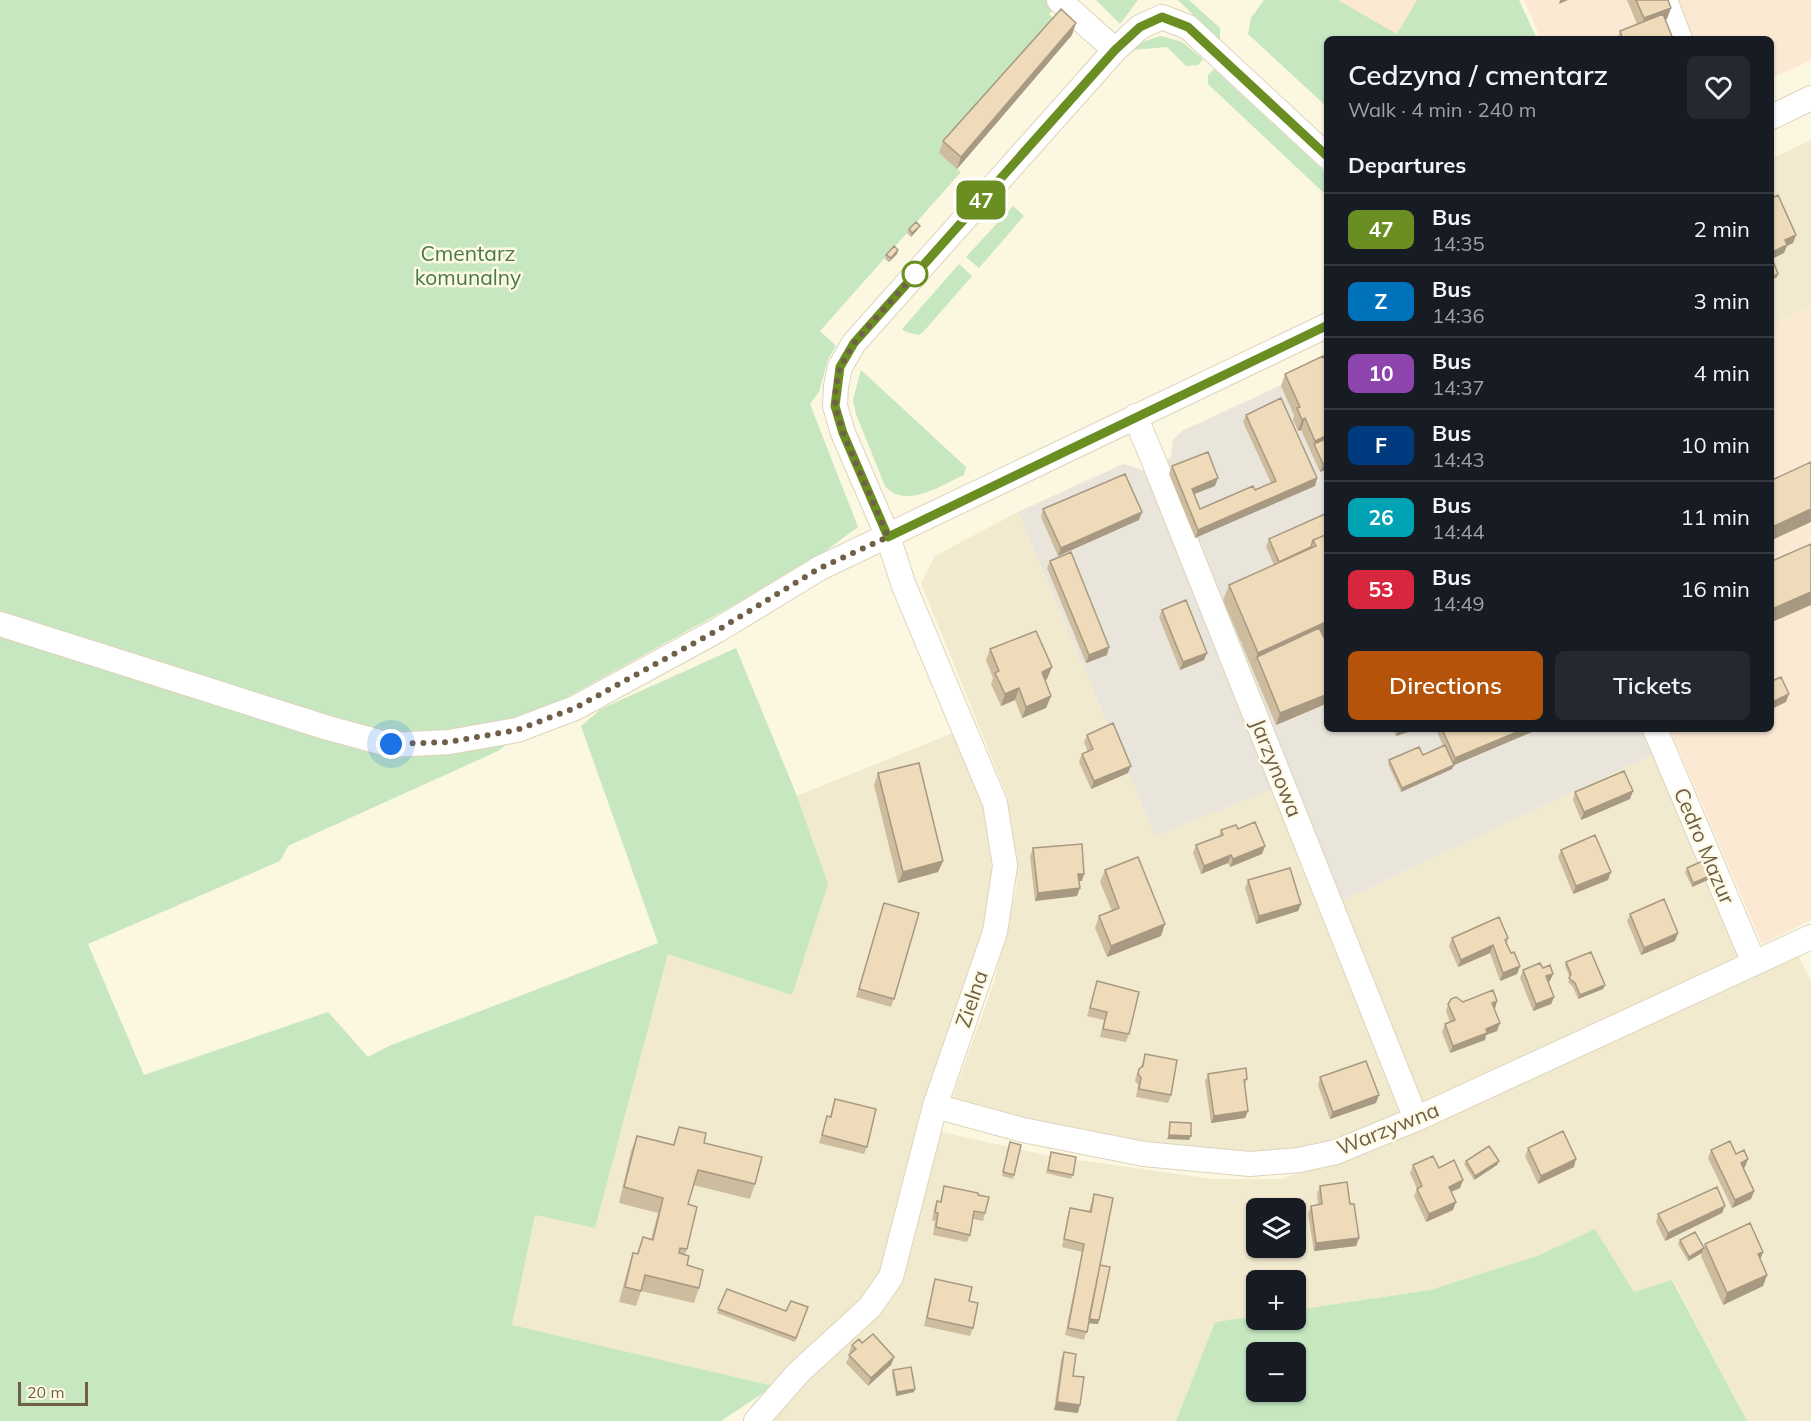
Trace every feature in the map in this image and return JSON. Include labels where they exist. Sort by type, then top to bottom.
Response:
[{"type":"street","points":[[1059,0],[1115,50]]},
{"type":"street","points":[[1665,0],[1679,36]]},
{"type":"street","points":[[1162,8],[1188,27],[1324,153]]},
{"type":"street","name":"Zielna","points":[[756,1421],[798,1374],[870,1307],[891,1277],[935,1106],[995,932],[1005,866],[995,803],[904,586],[888,537],[843,433],[835,406],[840,367],[854,343],[1115,50],[1162,8]]},
{"type":"street","points":[[1774,116],[1811,98]]},
{"type":"street","points":[[0,624],[328,728],[391,744],[449,742],[517,730],[575,708],[718,630],[820,568],[1324,327]]},
{"type":"street","name":"Jarzynowa","points":[[1135,417],[1154,459],[1416,1119]]},
{"type":"street","name":"Cedro Mazur","points":[[1656,732],[1754,963]]},
{"type":"street","name":"Warzywna","points":[[935,1106],[1023,1130],[1144,1154],[1250,1164],[1299,1160],[1336,1152],[1416,1119],[1754,963],[1808,944]]},
{"type":"shaded area","points":[[1338,0],[1431,0],[1411,36],[1400,36]]},
{"type":"shaded area","points":[[1524,0],[1811,0],[1811,60],[1774,77],[1774,36],[1540,36]]},
{"type":"shaded area","points":[[1811,140],[1811,307],[1774,323],[1774,158]]},
{"type":"shaded area","points":[[1811,307],[1811,920],[1762,944],[1671,732],[1774,732],[1774,323]]},
{"type":"shaded area","points":[[1324,365],[1324,732],[1647,732],[1656,753],[1341,901],[1165,464],[1171,456],[1173,440],[1182,431]]},
{"type":"shaded area","points":[[1123,464],[1146,471],[1276,788],[1155,836],[1018,512]]},
{"type":"shaded area","points":[[1018,512],[1155,836],[1276,788],[1406,1112],[1286,1156],[1128,1146],[949,1107],[994,982],[1017,886],[1007,796],[921,583],[935,556]]},
{"type":"shaded area","points":[[955,732],[985,805],[992,868],[983,931],[883,1269],[856,1305],[774,1386],[512,1325],[535,1215],[595,1228],[668,954],[828,884],[797,796]]},
{"type":"shaded area","points":[[1656,753],[1743,954],[1422,1105],[1341,901]]},
{"type":"shaded area","points":[[1798,955],[1811,981],[1811,1421],[1747,1421],[1673,1280],[1634,1292],[1595,1229],[1537,1256],[1430,1290],[1306,1309],[1306,1270],[1246,1270],[1246,1318],[1215,1322],[1176,1421],[766,1421],[897,1281],[933,1150],[941,1132],[1050,1156],[1212,1179],[1282,1179]]},
{"type":"green space","name":"Cmentarz komunalny","points":[[0,0],[1061,0],[1049,14],[1057,21],[957,169],[961,172],[820,331],[836,346],[828,359],[819,392],[810,404],[858,527],[805,566],[569,696],[498,751],[288,846],[280,861],[88,944],[144,1075],[328,1012],[368,1057],[389,1046],[658,943],[581,726],[601,709],[736,648],[797,796],[828,884],[792,995],[668,954],[595,1228],[535,1215],[512,1325],[774,1386],[721,1421],[0,1421]]},
{"type":"green space","points":[[1096,0],[1138,0],[1120,24]]},
{"type":"green space","points":[[1178,0],[1189,0],[1220,28],[1220,41]]},
{"type":"green space","points":[[1264,0],[1338,0],[1397,34],[1417,0],[1519,0],[1536,36],[1324,36],[1324,104],[1248,34],[1251,18]]},
{"type":"green space","points":[[1161,36],[1182,42],[1203,59],[1198,65],[1186,66],[1167,47],[1132,50],[1138,43]]},
{"type":"green space","points":[[1214,69],[1324,171],[1324,193],[1208,84],[1208,75]]},
{"type":"green space","points":[[1013,206],[1024,216],[979,268],[966,257]]},
{"type":"green space","points":[[959,264],[972,276],[924,331],[919,335],[902,329]]},
{"type":"green space","points":[[861,370],[966,467],[964,475],[913,496],[893,493],[885,486],[856,414],[853,400]]},
{"type":"green space","points":[[1595,1229],[1634,1292],[1672,1280],[1747,1421],[1176,1421],[1215,1322],[1246,1318],[1246,1330],[1306,1330],[1306,1309],[1430,1290],[1537,1256]]},
{"type":"building","points":[[1636,0],[1668,0],[1671,8],[1644,18]]},
{"type":"building","points":[[1061,9],[1076,23],[961,157],[943,141]]},
{"type":"building","points":[[1663,14],[1672,36],[1622,36],[1620,31]]},
{"type":"building","points":[[1778,195],[1796,235],[1785,240],[1787,245],[1774,251],[1774,197]]},
{"type":"building","points":[[916,222],[920,226],[912,233],[909,229]]},
{"type":"building","points":[[894,246],[898,250],[891,258],[886,255]]},
{"type":"building","points":[[1774,263],[1778,274],[1774,276]]},
{"type":"building","points":[[1323,356],[1324,437],[1315,441],[1305,418],[1302,420],[1297,408],[1300,407],[1285,374]]},
{"type":"building","points":[[1281,398],[1317,478],[1198,530],[1172,466],[1208,452],[1218,478],[1192,489],[1200,509],[1253,486],[1255,490],[1276,481],[1246,415]]},
{"type":"building","points":[[1324,440],[1324,464],[1323,464],[1314,444]]},
{"type":"building","points":[[1811,462],[1811,509],[1774,526],[1774,479]]},
{"type":"building","points":[[1125,474],[1142,512],[1061,548],[1043,509]]},
{"type":"building","points":[[1324,514],[1324,536],[1313,540],[1311,547],[1279,562],[1269,539]]},
{"type":"building","points":[[1324,536],[1324,623],[1258,653],[1229,585],[1316,546],[1313,540]]},
{"type":"building","points":[[1811,544],[1811,592],[1774,608],[1774,560]]},
{"type":"building","points":[[1071,552],[1109,647],[1089,655],[1050,561]]},
{"type":"building","points":[[1186,600],[1207,653],[1183,662],[1162,610]]},
{"type":"building","points":[[1319,628],[1324,637],[1324,696],[1280,713],[1257,657]]},
{"type":"building","points":[[1036,631],[1052,667],[1042,672],[1051,696],[1026,707],[1019,688],[1005,694],[995,673],[999,671],[990,649]]},
{"type":"building","points":[[1781,677],[1789,694],[1774,701],[1774,680]]},
{"type":"building","points":[[1113,723],[1131,766],[1094,781],[1082,754],[1093,749],[1087,735]]},
{"type":"building","points":[[1443,732],[1517,732],[1455,758]]},
{"type":"building","points":[[1445,745],[1454,765],[1402,788],[1389,760],[1419,747],[1423,755]]},
{"type":"building","points":[[919,763],[943,861],[903,872],[878,773]]},
{"type":"building","points":[[1624,771],[1633,791],[1584,812],[1575,792]]},
{"type":"building","points":[[1255,822],[1265,846],[1233,859],[1231,855],[1204,866],[1196,845],[1223,835],[1221,830],[1236,825],[1238,829]]},
{"type":"building","points":[[1595,835],[1611,872],[1576,886],[1561,850]]},
{"type":"building","points":[[1082,844],[1084,874],[1078,874],[1080,888],[1038,893],[1033,848]]},
{"type":"building","points":[[1138,857],[1165,924],[1111,946],[1099,916],[1119,908],[1105,870]]},
{"type":"building","points":[[1705,860],[1712,875],[1693,883],[1687,868]]},
{"type":"building","points":[[1290,868],[1301,904],[1259,916],[1248,880]]},
{"type":"building","points":[[1664,899],[1678,933],[1644,948],[1630,914]]},
{"type":"building","points":[[884,903],[919,913],[894,999],[859,989]]},
{"type":"building","points":[[1499,917],[1508,938],[1505,940],[1508,947],[1511,953],[1514,952],[1520,966],[1503,973],[1493,945],[1461,960],[1452,938]]},
{"type":"building","points":[[1591,952],[1605,985],[1580,995],[1575,983],[1569,978],[1571,974],[1566,962]]},
{"type":"building","points":[[1540,963],[1543,968],[1550,965],[1553,974],[1546,976],[1554,997],[1536,1004],[1523,970]]},
{"type":"building","points":[[1097,981],[1139,992],[1129,1034],[1103,1029],[1107,1012],[1090,1008]]},
{"type":"building","points":[[1493,990],[1497,1001],[1492,1003],[1500,1023],[1486,1029],[1487,1033],[1453,1046],[1445,1024],[1455,1020],[1448,1004],[1451,999],[1456,997],[1463,1002]]},
{"type":"building","points":[[1145,1054],[1177,1060],[1171,1095],[1139,1089],[1141,1078],[1138,1074],[1139,1069],[1143,1066]]},
{"type":"building","points":[[1366,1061],[1379,1095],[1333,1112],[1320,1077]]},
{"type":"building","points":[[1246,1068],[1247,1079],[1244,1080],[1248,1111],[1214,1116],[1208,1074]]},
{"type":"building","points":[[835,1099],[876,1109],[867,1147],[822,1135],[827,1116],[831,1117]]},
{"type":"building","points":[[1170,1122],[1191,1123],[1191,1136],[1169,1135]]},
{"type":"building","points":[[679,1127],[706,1133],[704,1143],[762,1157],[755,1184],[698,1170],[688,1204],[697,1207],[687,1249],[680,1248],[679,1253],[689,1256],[687,1265],[703,1270],[699,1288],[645,1275],[641,1291],[625,1287],[633,1253],[638,1254],[643,1237],[653,1240],[663,1198],[624,1187],[637,1136],[674,1145]]},
{"type":"building","points":[[1563,1131],[1576,1159],[1541,1176],[1528,1148]]},
{"type":"building","points":[[1730,1141],[1736,1154],[1744,1150],[1748,1159],[1741,1163],[1754,1191],[1735,1200],[1711,1150]]},
{"type":"building","points":[[1010,1142],[1021,1145],[1014,1175],[1003,1172]]},
{"type":"building","points":[[1489,1146],[1499,1161],[1475,1176],[1466,1161]]},
{"type":"building","points":[[1051,1152],[1076,1157],[1073,1175],[1048,1170]]},
{"type":"building","points":[[1433,1156],[1439,1168],[1454,1160],[1463,1180],[1449,1187],[1456,1202],[1429,1214],[1417,1189],[1422,1186],[1413,1165]]},
{"type":"building","points":[[1347,1182],[1350,1204],[1354,1204],[1359,1238],[1316,1243],[1311,1206],[1322,1204],[1320,1186]]},
{"type":"building","points":[[944,1186],[989,1197],[985,1213],[974,1211],[970,1235],[936,1227],[937,1201],[941,1202]]},
{"type":"building","points":[[1717,1187],[1725,1206],[1668,1233],[1658,1214]]},
{"type":"building","points":[[1094,1194],[1113,1198],[1087,1332],[1068,1328],[1084,1244],[1064,1239],[1070,1208],[1091,1212]]},
{"type":"building","points":[[1750,1223],[1763,1252],[1758,1254],[1767,1275],[1727,1293],[1705,1244]]},
{"type":"building","points":[[1695,1232],[1704,1248],[1689,1257],[1680,1240]]},
{"type":"building","points":[[1100,1265],[1110,1267],[1099,1320],[1089,1319]]},
{"type":"building","points":[[935,1279],[972,1287],[969,1301],[978,1303],[973,1328],[927,1318]]},
{"type":"building","points":[[727,1289],[786,1311],[791,1301],[808,1307],[796,1338],[718,1309]]},
{"type":"building","points":[[873,1334],[894,1357],[871,1378],[849,1355],[856,1349],[852,1345],[859,1339],[862,1343]]},
{"type":"building","points":[[1064,1352],[1076,1354],[1073,1376],[1084,1377],[1080,1405],[1057,1402]]},
{"type":"building","points":[[911,1367],[915,1389],[897,1392],[893,1370]]},
{"type":"bus line","name":"47","points":[[1324,153],[1188,27],[1162,17],[1140,27],[1115,50],[854,343],[840,367],[835,406],[843,433],[888,537],[1324,327]]},
{"type":"route","points":[[391,744],[449,742],[517,730],[575,708],[718,630],[820,568],[888,537],[843,433],[835,406],[836,386],[840,367],[854,343],[915,274]]}]
